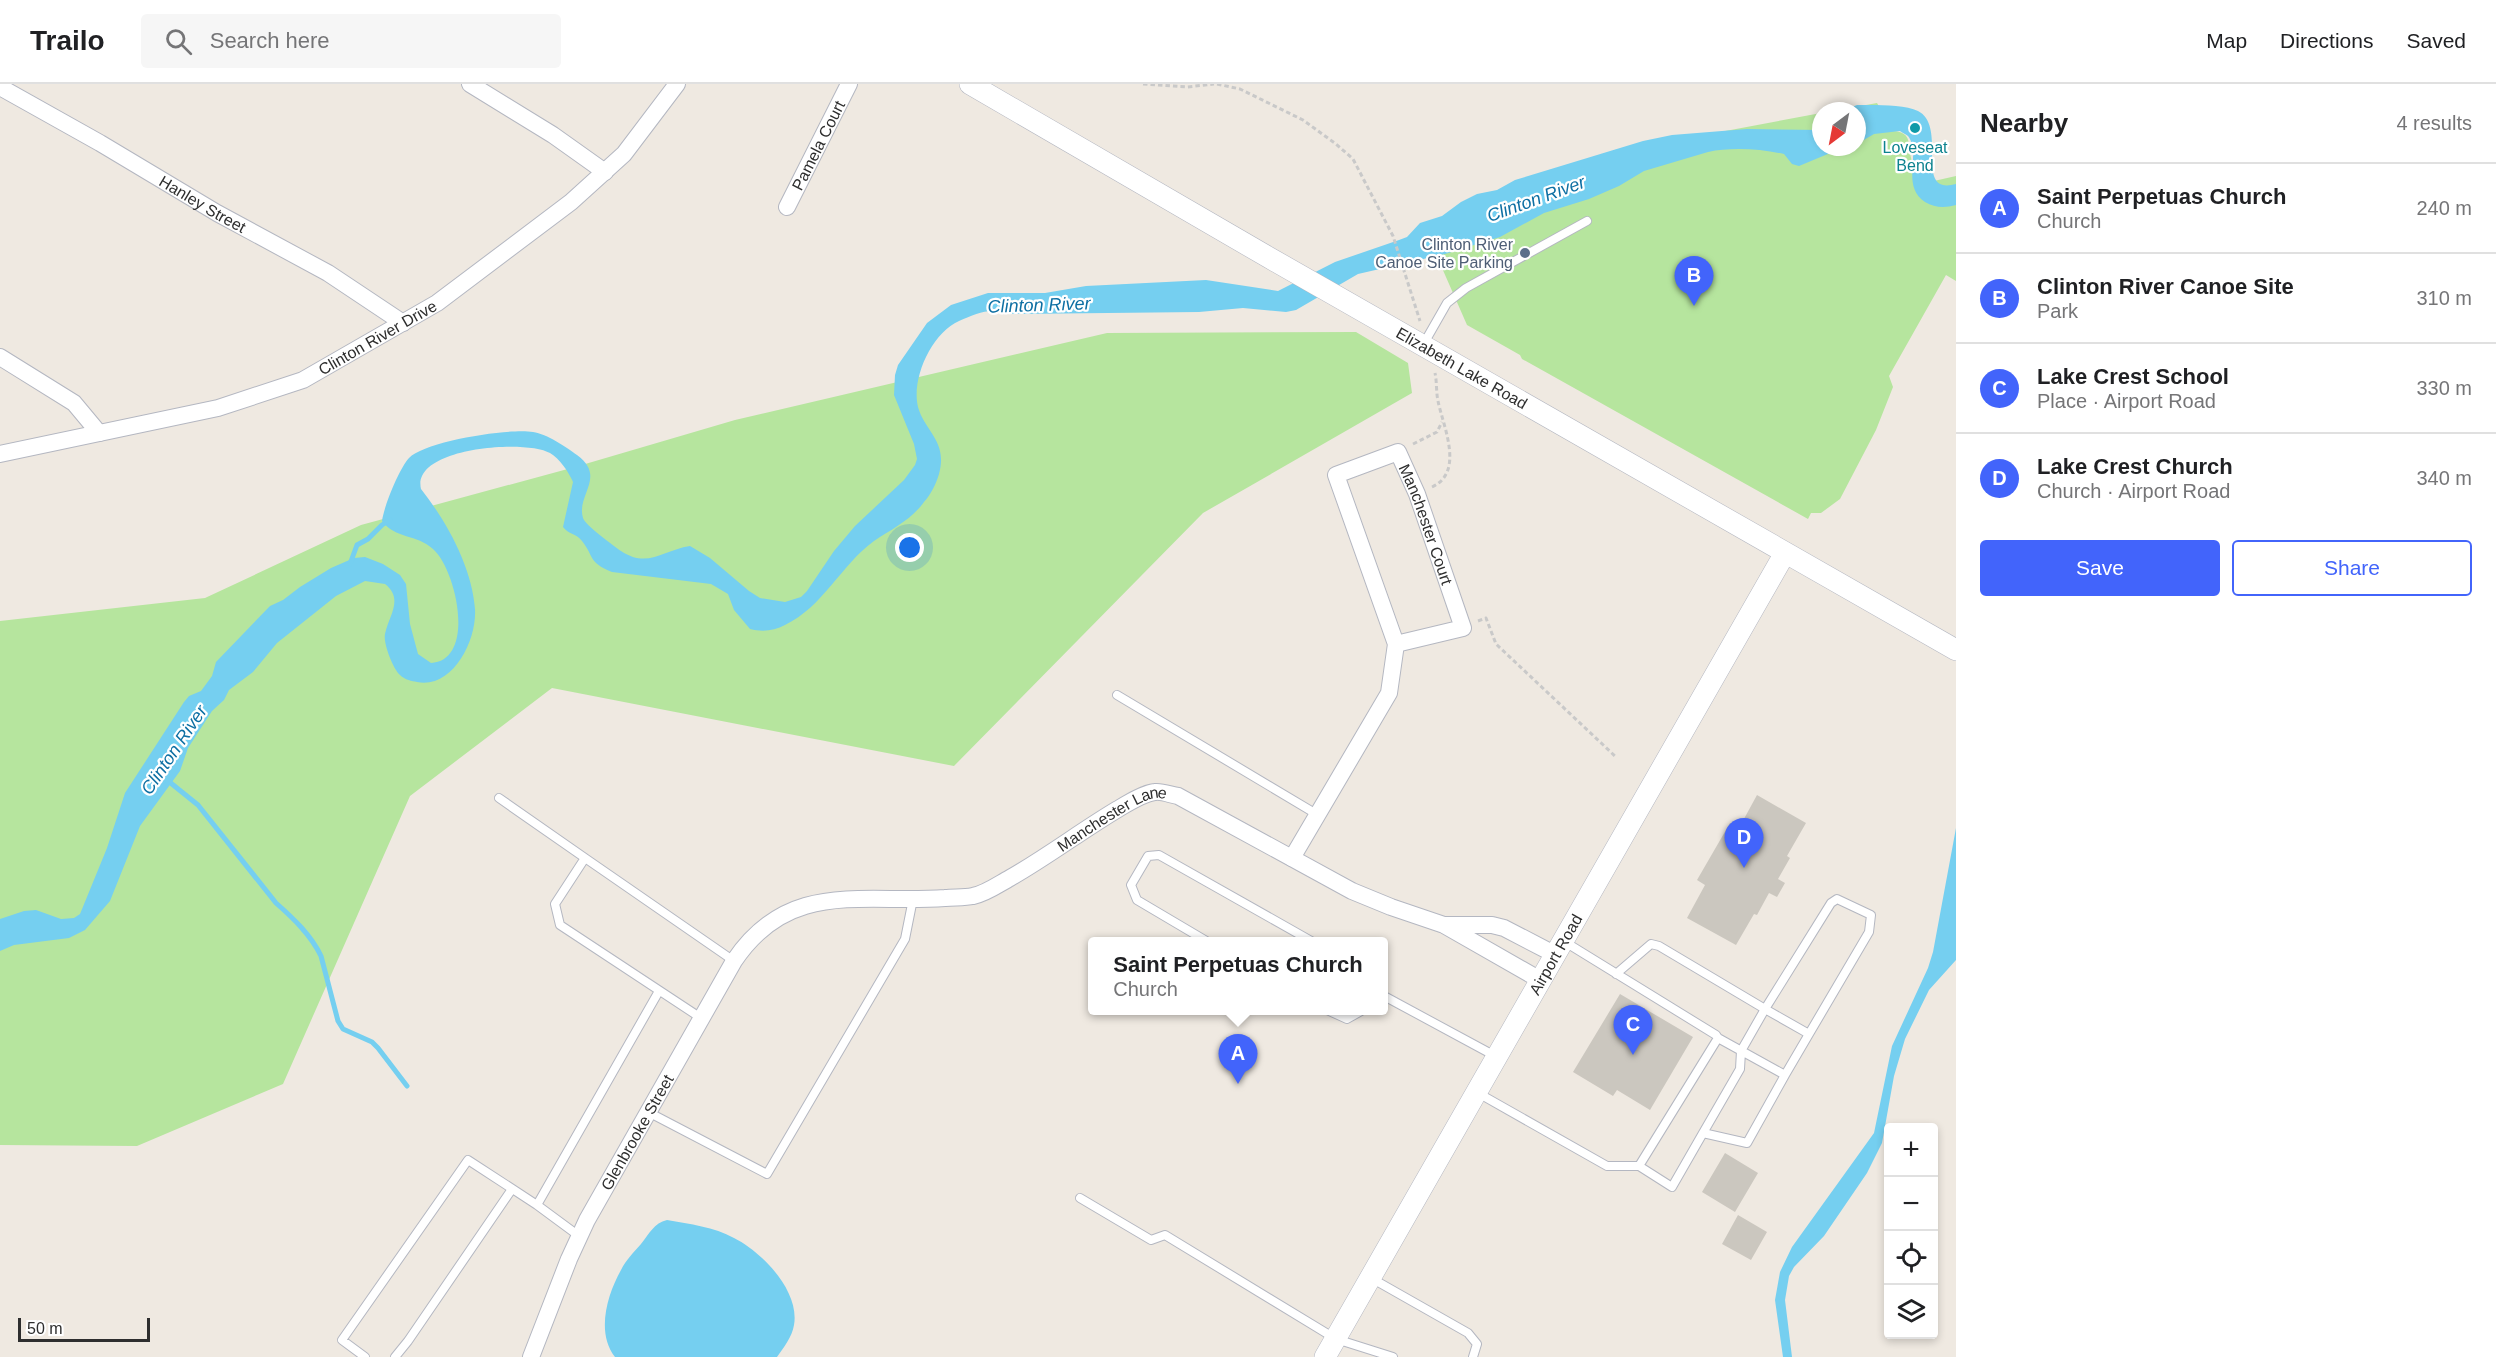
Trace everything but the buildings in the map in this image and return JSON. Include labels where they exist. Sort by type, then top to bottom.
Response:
[{"type":"street","points":[[471,84],[553,135],[604,172]]},
{"type":"street","name":"Clinton River Drive","points":[[0,454],[218,408],[303,380],[437,303],[571,202],[624,154],[677,84]]},
{"type":"street","name":"Pamela Court","points":[[787,207],[849,84]]},
{"type":"street","name":"Elizabeth Lake Road","points":[[970,84],[1422,346],[1956,650]]},
{"type":"street","name":"Hanley Street","points":[[0,87],[218,213],[328,273],[403,323]]},
{"type":"street","points":[[0,357],[74,403],[99,433]]},
{"type":"street","name":"Manchester Court","points":[[1292,858],[1389,693],[1396,644],[1336,475],[1398,452],[1417,494],[1463,628]]},
{"type":"street","name":"Airport Road","points":[[1330,1348],[1785,553]]},
{"type":"street","points":[[1396,644],[1463,628]]},
{"type":"street","name":"Manchester Lane","points":[[768,922],[801,907],[831,900],[974,896],[1029,867],[1127,804],[1155,792],[1178,796],[1352,891],[1444,925],[1542,981]]},
{"type":"street","name":"Glenbrooke Street","points":[[535,1355],[579,1236],[734,961],[743,947],[768,922]]},
{"type":"street","name":"Manchester Lane","points":[[1444,925],[1492,925],[1560,948]]},
{"type":"lane","points":[[1422,346],[1447,303],[1466,288],[1587,221]]},
{"type":"lane","points":[[1117,695],[1318,814]]},
{"type":"lane","points":[[499,798],[734,961]]},
{"type":"lane","points":[[1200,937],[1137,900],[1131,885],[1148,856],[1160,855],[1304,937]]},
{"type":"lane","points":[[585,858],[555,904],[560,925],[701,1018]]},
{"type":"lane","points":[[648,1112],[767,1174],[905,939],[914,899]]},
{"type":"lane","points":[[1478,1093],[1607,1166],[1639,1166],[1672,1187],[1703,1133],[1740,1069],[1741,1051],[1832,903],[1838,899],[1871,915],[1869,932],[1747,1143],[1703,1133]]},
{"type":"lane","points":[[1616,974],[1651,944],[1659,946],[1809,1034]]},
{"type":"lane","points":[[1560,948],[1616,974],[1718,1038],[1785,1075]]},
{"type":"lane","points":[[537,1205],[659,991]]},
{"type":"lane","points":[[1388,999],[1498,1057]]},
{"type":"lane","points":[[1337,1015],[1347,1019],[1355,1015]]},
{"type":"lane","points":[[1639,1166],[1718,1038]]},
{"type":"lane","points":[[365,1357],[342,1340],[468,1160],[537,1205],[579,1236]]},
{"type":"lane","points":[[395,1357],[512,1189]]},
{"type":"lane","points":[[1080,1198],[1150,1240],[1165,1235],[1330,1348],[1393,1357]]},
{"type":"lane","points":[[1371,1278],[1468,1333],[1477,1344],[1473,1357]]},
{"type":"path","points":[[1143,84],[1187,87],[1216,84],[1240,89],[1303,120],[1353,159],[1394,236],[1420,317],[1422,346],[1436,375],[1437,393],[1450,450],[1449,464],[1438,484],[1417,494]]},
{"type":"path","points":[[1398,452],[1437,432],[1443,420]]},
{"type":"path","points":[[1463,628],[1486,618],[1496,644],[1616,757]]},
{"type":"green space","points":[[1877,103],[1893,131],[1900,132],[1907,137],[1913,164],[1925,183],[1956,176],[1956,281],[1946,275],[1889,376],[1893,387],[1876,430],[1840,499],[1821,513],[1811,513],[1808,519],[1522,359],[1520,355],[1467,325],[1435,252],[1608,153],[1812,115],[1812,156],[1866,156],[1866,105]]},
{"type":"green space","points":[[1356,332],[1408,363],[1412,393],[1203,513],[954,766],[552,688],[410,796],[283,1084],[137,1146],[0,1145],[0,621],[205,598],[361,525],[575,467],[735,420],[1107,333]]},
{"type":"water","points":[[1866,105],[1888,105],[1918,111],[1927,119],[1931,131],[1933,170],[1936,180],[1943,185],[1956,184],[1956,205],[1944,207],[1933,205],[1925,202],[1918,195],[1912,178],[1913,152],[1908,136],[1900,131],[1874,134],[1866,139]]},
{"type":"water","points":[[1747,129],[1812,130],[1812,156],[1823,156],[1799,166],[1792,164],[1784,154],[1775,152],[1736,149],[1708,152],[1644,171],[1619,186],[1589,199],[1544,213],[1500,237],[1445,254],[1358,274],[1296,310],[1286,312],[1243,308],[1199,312],[1010,314],[990,311],[959,321],[940,335],[932,346],[918,383],[918,407],[940,453],[939,474],[931,492],[913,514],[862,551],[810,608],[785,625],[772,630],[750,629],[734,610],[728,594],[711,584],[612,572],[599,565],[580,539],[563,527],[573,482],[563,466],[550,453],[537,449],[496,447],[451,455],[434,464],[423,475],[421,489],[457,546],[473,593],[475,621],[472,634],[467,648],[452,670],[442,678],[430,682],[408,680],[397,672],[387,649],[385,634],[394,608],[394,595],[385,584],[365,581],[336,596],[277,643],[253,672],[229,690],[224,700],[212,711],[188,748],[180,771],[140,826],[110,901],[85,930],[69,938],[14,945],[0,951],[0,919],[24,911],[36,910],[61,919],[74,918],[80,914],[107,848],[125,793],[184,702],[189,696],[201,691],[212,676],[216,662],[270,606],[331,568],[354,558],[365,557],[383,564],[400,575],[406,584],[410,624],[418,654],[431,663],[445,658],[454,647],[458,631],[455,593],[449,575],[441,560],[427,544],[393,531],[382,521],[389,497],[401,470],[409,458],[418,452],[449,441],[487,434],[521,431],[544,435],[567,448],[586,463],[590,471],[590,479],[583,502],[583,518],[594,530],[621,551],[631,556],[648,558],[690,546],[710,558],[760,598],[785,602],[801,597],[807,591],[834,551],[855,526],[904,480],[915,465],[917,459],[914,444],[894,395],[895,375],[898,365],[927,323],[951,305],[988,293],[1045,293],[1086,286],[1206,280],[1278,291],[1335,262],[1407,237],[1420,223],[1442,216],[1477,194],[1497,190],[1515,180],[1643,141],[1672,135]]},
{"type":"water","points":[[1956,828],[1956,960],[1929,990],[1905,1039],[1894,1076],[1882,1143],[1867,1173],[1824,1236],[1794,1267],[1789,1276],[1785,1300],[1792,1357],[1783,1357],[1775,1300],[1780,1272],[1792,1247],[1874,1133],[1892,1046],[1928,968]]},
{"type":"water","points":[[667,1220],[726,1234],[745,1244],[777,1274],[791,1299],[794,1325],[777,1357],[615,1357],[609,1347],[605,1326],[611,1291],[628,1259],[655,1226]]},
{"type":"waterway","name":"Clinton River","points":[[350,564],[357,545],[368,539],[390,520]]},
{"type":"waterway","points":[[167,780],[198,805],[276,903],[312,941],[321,956],[338,1021],[343,1029],[372,1042],[407,1086]]},
{"type":"place","name":"Loveseat Bend","points":[[1915,128]]},
{"type":"place","name":"Clinton River Canoe Site Parking","points":[[1525,253]]},
{"type":"place","name":"Clinton River Canoe Site","points":[[1694,306]]},
{"type":"place","name":"Lake Crest Church","points":[[1744,868]]},
{"type":"place","name":"Lake Crest School","points":[[1633,1055]]},
{"type":"place","name":"Saint Perpetuas Church","points":[[1238,1084]]}]
